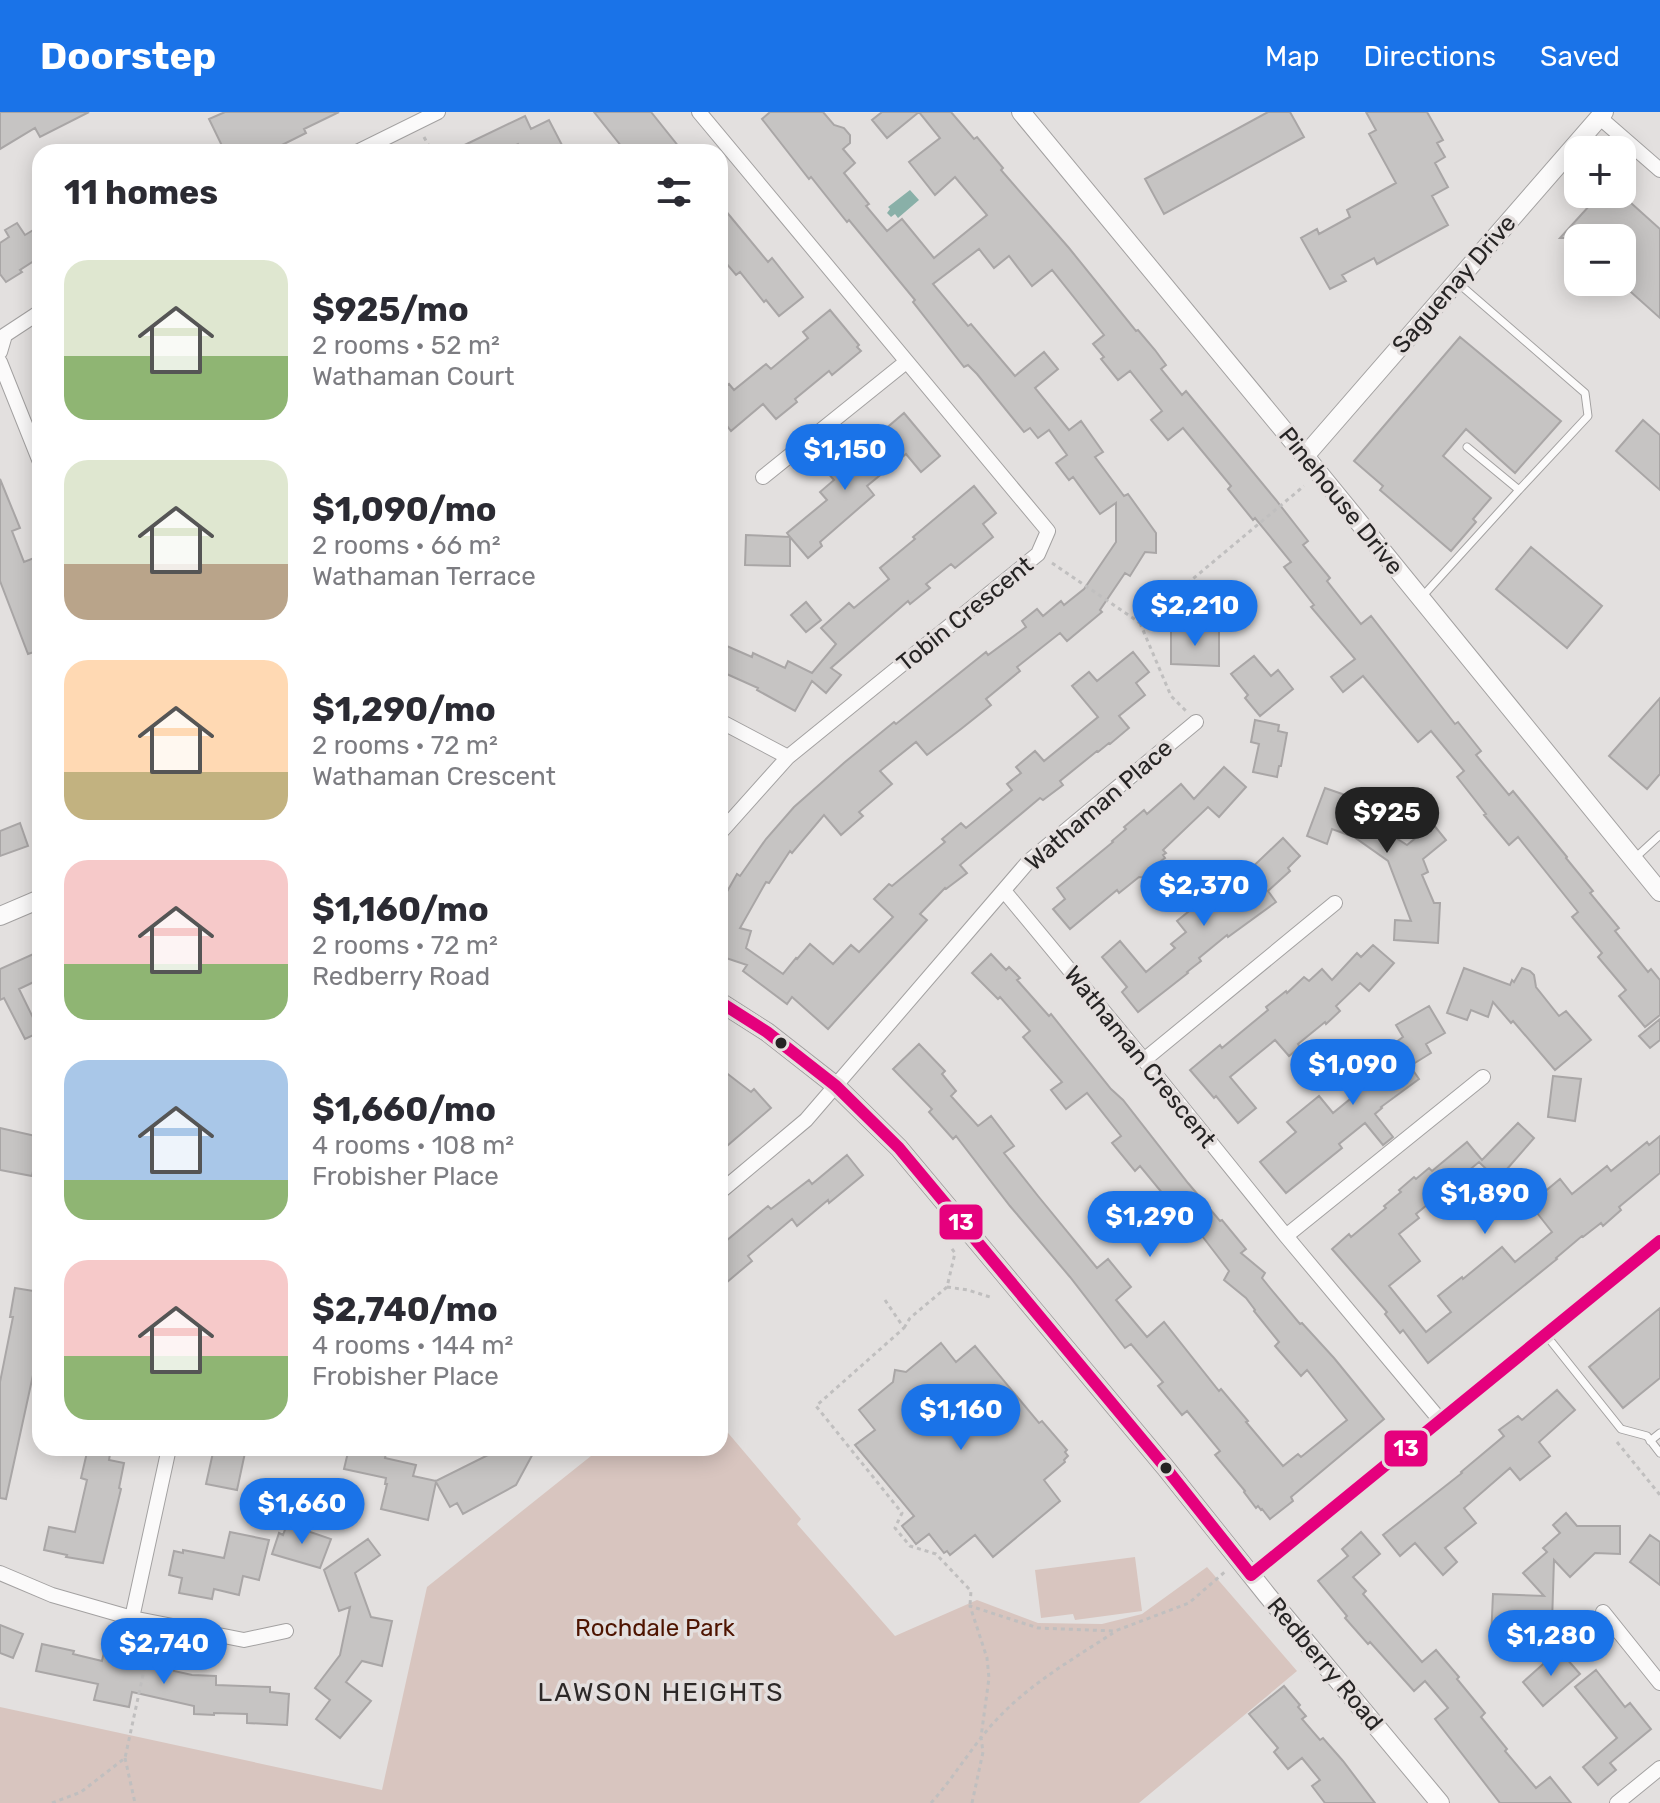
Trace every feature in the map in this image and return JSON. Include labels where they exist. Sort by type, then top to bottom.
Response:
[{"type":"street","points":[[373,144],[438,112]]},
{"type":"street","name":"Tobin Crescent","points":[[699,112],[725,144]]},
{"type":"street","name":"Pinehouse Drive","points":[[1021,112],[1660,892]]},
{"type":"street","points":[[1602,115],[1660,170]]},
{"type":"street","name":"Saguenay Drive","points":[[1305,456],[1602,115]]},
{"type":"street","name":"Tobin Crescent","points":[[728,147],[1048,531],[1038,554],[788,757],[728,824]]},
{"type":"street","points":[[0,352],[5,335],[32,317]]},
{"type":"street","points":[[0,362],[32,442]]},
{"type":"street","points":[[763,477],[906,362]]},
{"type":"street","name":"Wathaman Place","points":[[1005,892],[1028,862],[1196,722]]},
{"type":"street","points":[[728,725],[788,757]]},
{"type":"street","points":[[728,1185],[806,1120],[1005,892]]},
{"type":"street","name":"Wathaman Crescent","points":[[1005,892],[1440,1420]]},
{"type":"street","points":[[0,916],[32,902]]},
{"type":"street","points":[[1144,1060],[1335,903]]},
{"type":"street","name":"Redberry Road","points":[[728,1007],[767,1032],[836,1086],[899,1148],[1440,1803]]},
{"type":"street","points":[[1286,1236],[1483,1077]]},
{"type":"street","points":[[1251,1575],[1660,1242]]},
{"type":"street","points":[[132,1618],[167,1456]]},
{"type":"street","points":[[0,1573],[52,1595],[132,1618],[244,1640],[286,1631]]},
{"type":"street","points":[[1603,1612],[1660,1683]]},
{"type":"street","points":[[1617,1803],[1660,1768]]},
{"type":"lane","points":[[1421,598],[1588,416],[1585,393],[1457,281]]},
{"type":"lane","points":[[1467,447],[1519,490]]},
{"type":"lane","points":[[1633,859],[1660,835]]},
{"type":"lane","points":[[1546,1335],[1621,1429],[1647,1436],[1660,1453]]},
{"type":"lane","points":[[1650,1441],[1660,1433]]},
{"type":"path","points":[[1140,623],[1319,473]]},
{"type":"path","points":[[1059,568],[1140,623],[1171,696]]},
{"type":"path","points":[[950,1246],[955,1253],[947,1287],[816,1406],[902,1513],[895,1528],[910,1546],[936,1554],[971,1591],[970,1606],[987,1658],[989,1678],[981,1737],[983,1752],[972,1803]]},
{"type":"path","points":[[947,1287],[993,1298]]},
{"type":"path","points":[[885,1300],[904,1328]]},
{"type":"path","points":[[931,1803],[981,1737],[1004,1711],[1028,1691],[1115,1631],[1189,1603],[1239,1560]]},
{"type":"path","points":[[970,1606],[1038,1628],[1115,1631]]},
{"type":"path","points":[[135,1803],[125,1758],[155,1622]]},
{"type":"path","points":[[52,1803],[81,1792],[125,1758]]},
{"type":"green space","name":"Rochdale Park","points":[[728,1433],[801,1519],[797,1524],[895,1636],[977,1600],[1038,1623],[1102,1624],[1142,1614],[1207,1567],[1297,1671],[1139,1803],[0,1803],[0,1707],[382,1790],[427,1587],[591,1456],[728,1456]]},
{"type":"green space","points":[[1135,1557],[1142,1611],[1075,1620],[1073,1614],[1041,1618],[1035,1570]]},
{"type":"shaded area","points":[[910,190],[919,200],[898,218],[895,214],[891,217],[887,213],[888,207]]},
{"type":"building","points":[[0,112],[89,112],[40,137],[35,128],[0,149]]},
{"type":"building","points":[[225,112],[339,112],[304,129],[306,133],[284,144],[221,144],[209,119]]},
{"type":"building","points":[[594,112],[651,112],[677,144],[620,144]]},
{"type":"building","points":[[770,112],[823,112],[834,125],[844,128],[850,135],[850,143],[843,149],[855,163],[844,173],[869,204],[866,206],[887,231],[902,219],[934,258],[987,215],[955,177],[935,195],[909,162],[940,138],[919,112],[951,112],[974,139],[977,137],[1003,168],[1001,170],[1155,350],[1166,365],[1161,369],[1182,395],[1186,391],[1276,500],[1308,541],[1303,545],[1330,578],[1327,581],[1361,624],[1371,616],[1455,724],[1458,722],[1481,751],[1476,755],[1509,795],[1513,791],[1567,857],[1593,891],[1590,893],[1619,928],[1615,931],[1648,972],[1651,969],[1660,980],[1660,1015],[1645,1027],[1619,996],[1626,990],[1598,957],[1602,953],[1572,917],[1578,912],[1518,837],[1509,845],[1484,815],[1457,777],[1464,771],[1431,731],[1418,742],[1363,676],[1343,692],[1331,677],[1355,659],[1311,607],[1314,605],[1284,567],[1291,562],[1228,489],[1231,486],[1183,428],[1168,440],[1151,420],[1162,411],[1130,371],[1118,380],[1093,344],[1104,335],[1052,270],[1032,286],[1009,256],[994,268],[979,249],[933,284],[1015,376],[1044,352],[1058,369],[1035,388],[1069,430],[1081,421],[1103,452],[1095,457],[1124,496],[1128,494],[1156,533],[1156,553],[1145,552],[1130,576],[1125,573],[1100,610],[1102,612],[1067,641],[1060,633],[1017,667],[1020,671],[986,699],[991,705],[961,729],[927,755],[916,742],[880,771],[892,784],[859,812],[863,816],[841,835],[824,815],[792,853],[790,851],[769,883],[766,882],[740,928],[751,931],[746,948],[783,974],[810,944],[833,964],[851,945],[859,952],[893,917],[874,899],[889,884],[892,886],[945,842],[942,839],[961,823],[966,828],[1012,790],[1007,784],[1021,773],[1016,767],[1035,751],[1044,761],[1098,717],[1072,686],[1089,672],[1097,681],[1133,652],[1149,672],[1136,683],[1145,695],[1119,716],[1129,728],[1060,781],[1063,785],[1043,800],[1040,798],[960,865],[967,873],[945,888],[920,914],[927,920],[828,1029],[792,997],[787,1004],[743,971],[747,965],[728,959],[728,890],[737,874],[740,876],[794,807],[894,722],[896,724],[986,652],[988,655],[1026,627],[1022,621],[1037,609],[1043,616],[1061,601],[1064,605],[1084,589],[1116,542],[1116,503],[1100,514],[1073,477],[1069,480],[1056,463],[1067,455],[1049,430],[1038,438],[1030,428],[1024,432],[977,374],[968,365],[964,367],[913,302],[915,300],[849,220],[847,222],[811,177],[809,179],[762,119]]},
{"type":"building","points":[[882,112],[919,112],[887,138],[872,120]]},
{"type":"building","points":[[1268,112],[1290,112],[1304,137],[1164,214],[1145,179]]},
{"type":"building","points":[[1366,112],[1427,112],[1443,140],[1437,143],[1445,157],[1435,163],[1448,187],[1432,196],[1448,225],[1377,264],[1374,258],[1342,275],[1346,281],[1330,289],[1301,238],[1317,229],[1319,234],[1350,217],[1347,210],[1396,183],[1369,134],[1376,130]]},
{"type":"building","points":[[525,116],[531,129],[549,120],[561,144],[518,144],[467,144]]},
{"type":"building","points":[[1636,207],[1660,229],[1660,318],[1635,296],[1636,224],[1573,224],[1587,208]]},
{"type":"building","points":[[728,214],[768,262],[772,258],[803,297],[779,316],[740,272],[736,275],[728,266]]},
{"type":"building","points":[[17,223],[25,235],[32,231],[32,262],[6,282],[0,274],[0,243],[9,237],[5,230]]},
{"type":"building","points":[[830,310],[861,351],[832,375],[829,371],[776,419],[763,404],[731,431],[728,427],[728,385],[734,390],[766,364],[771,369],[808,338],[803,332]]},
{"type":"building","points":[[1460,337],[1561,421],[1515,473],[1466,429],[1443,456],[1491,498],[1473,519],[1476,522],[1451,551],[1380,490],[1383,486],[1354,461]]},
{"type":"building","points":[[904,413],[940,456],[921,472],[906,454],[867,486],[874,495],[820,542],[822,546],[808,558],[787,533],[827,500],[820,492],[834,480],[827,472],[866,439],[869,443]]},
{"type":"building","points":[[1643,420],[1660,435],[1660,490],[1616,451]]},
{"type":"building","points":[[0,479],[20,528],[12,531],[24,562],[32,559],[32,653],[28,654],[0,581]]},
{"type":"building","points":[[974,486],[996,513],[983,524],[993,537],[955,568],[951,564],[926,584],[930,588],[910,604],[908,601],[831,668],[841,675],[826,693],[812,681],[795,711],[758,688],[728,675],[728,646],[752,657],[753,653],[785,668],[788,661],[812,673],[836,644],[821,628],[849,603],[854,608],[889,579],[880,568],[915,539],[913,537]]},
{"type":"building","points":[[746,535],[790,537],[790,566],[745,565]]},
{"type":"building","points":[[1531,547],[1602,606],[1567,648],[1496,589]]},
{"type":"building","points":[[806,602],[821,620],[806,632],[791,615]]},
{"type":"building","points":[[1171,629],[1219,631],[1219,666],[1171,664]]},
{"type":"building","points":[[1254,656],[1271,676],[1278,670],[1293,689],[1260,716],[1231,674]]},
{"type":"building","points":[[1660,698],[1660,774],[1647,789],[1609,756]]},
{"type":"building","points":[[1255,720],[1279,725],[1278,731],[1287,733],[1277,777],[1253,772],[1259,744],[1251,742]]},
{"type":"building","points":[[1224,767],[1246,787],[1219,817],[1208,807],[1163,850],[1165,858],[1158,863],[1158,872],[1151,878],[1139,877],[1119,893],[1117,890],[1070,929],[1053,909],[1065,899],[1057,888],[1113,842],[1126,829],[1124,827],[1144,810],[1147,814],[1181,784],[1194,799]]},
{"type":"building","points":[[1325,788],[1371,804],[1381,789],[1397,800],[1379,827],[1407,845],[1433,824],[1446,840],[1423,859],[1428,872],[1422,875],[1434,903],[1440,903],[1438,943],[1394,940],[1395,920],[1411,921],[1388,861],[1354,837],[1332,829],[1327,844],[1307,836]]},
{"type":"building","points":[[20,823],[28,846],[0,856],[0,831]]},
{"type":"building","points":[[1283,838],[1300,856],[1288,868],[1290,871],[1268,891],[1276,902],[1227,935],[1199,958],[1201,961],[1188,973],[1138,1012],[1122,992],[1127,987],[1102,957],[1120,941],[1146,972],[1175,948],[1171,944],[1186,932],[1177,921],[1193,908],[1201,918],[1223,900],[1215,889],[1236,874],[1240,879]]},
{"type":"building","points":[[1373,945],[1394,963],[1369,991],[1360,983],[1336,1006],[1340,1011],[1298,1044],[1300,1047],[1289,1056],[1275,1040],[1230,1077],[1256,1108],[1238,1123],[1190,1070],[1220,1045],[1222,1048],[1304,977],[1309,981],[1322,969],[1332,980],[1357,953],[1361,957]]},
{"type":"building","points":[[991,954],[1006,970],[1009,967],[1020,978],[1017,980],[1049,1016],[1051,1014],[1188,1183],[1246,1249],[1241,1253],[1265,1273],[1262,1278],[1270,1288],[1384,1419],[1291,1497],[1293,1501],[1270,1519],[1262,1509],[1256,1508],[1215,1455],[1220,1451],[1187,1411],[1182,1415],[1158,1386],[1163,1382],[1131,1344],[1125,1348],[956,1136],[953,1139],[929,1112],[932,1109],[893,1069],[919,1044],[945,1071],[942,1074],[956,1091],[951,1096],[978,1126],[991,1116],[1014,1146],[1004,1153],[1038,1196],[1097,1268],[1108,1259],[1131,1287],[1116,1300],[1147,1337],[1164,1322],[1283,1466],[1298,1454],[1301,1457],[1347,1420],[1307,1370],[1301,1376],[1275,1346],[1279,1342],[1246,1298],[1224,1280],[1229,1271],[1199,1232],[1196,1234],[1140,1166],[1135,1171],[1112,1143],[1121,1136],[1087,1093],[1066,1109],[1051,1090],[1062,1082],[1023,1037],[1030,1031],[1000,997],[998,999],[972,973]]},
{"type":"building","points":[[32,955],[32,983],[19,989],[32,1016],[32,1036],[25,1039],[4,998],[0,1000],[0,969]]},
{"type":"building","points":[[1464,968],[1510,985],[1522,968],[1530,971],[1536,987],[1559,1016],[1566,1011],[1591,1040],[1555,1070],[1493,1002],[1488,1017],[1471,1010],[1467,1020],[1447,1013]]},
{"type":"building","points":[[1429,1006],[1445,1033],[1426,1044],[1431,1053],[1410,1066],[1419,1079],[1375,1114],[1393,1137],[1383,1145],[1365,1123],[1339,1144],[1342,1148],[1286,1193],[1260,1162],[1296,1132],[1287,1122],[1319,1096],[1333,1113],[1383,1072],[1374,1058],[1403,1037],[1396,1025]]},
{"type":"building","points":[[1660,1019],[1660,1040],[1650,1048],[1639,1036]]},
{"type":"building","points":[[728,1074],[751,1092],[754,1089],[771,1108],[728,1145]]},
{"type":"building","points":[[1553,1076],[1581,1079],[1575,1121],[1548,1117]]},
{"type":"building","points":[[1518,1123],[1534,1138],[1507,1169],[1517,1178],[1507,1189],[1479,1162],[1416,1214],[1419,1218],[1399,1234],[1420,1261],[1389,1286],[1426,1332],[1451,1312],[1438,1296],[1502,1247],[1515,1262],[1552,1232],[1530,1204],[1560,1179],[1572,1194],[1607,1166],[1611,1171],[1647,1142],[1649,1145],[1660,1136],[1660,1173],[1619,1207],[1621,1210],[1603,1226],[1601,1223],[1582,1236],[1428,1363],[1332,1249],[1386,1208],[1384,1206],[1414,1177],[1416,1179],[1429,1168],[1432,1171],[1467,1142],[1482,1160]]},
{"type":"building","points":[[0,1128],[32,1135],[32,1176],[0,1170]]},
{"type":"building","points":[[847,1155],[863,1175],[797,1226],[792,1219],[748,1256],[752,1261],[728,1281],[728,1239],[768,1206],[771,1209],[809,1180],[812,1184]]},
{"type":"building","points":[[15,1288],[32,1291],[32,1380],[6,1499],[0,1498],[0,1382],[13,1317],[10,1317]]},
{"type":"building","points":[[1660,1308],[1660,1378],[1623,1408],[1589,1367]]},
{"type":"building","points":[[941,1343],[956,1362],[975,1346],[1039,1423],[1042,1421],[1067,1450],[1065,1462],[1044,1480],[1060,1501],[993,1557],[975,1535],[950,1555],[947,1551],[944,1553],[929,1534],[916,1544],[902,1526],[914,1516],[855,1445],[875,1430],[859,1410],[893,1382],[895,1370],[906,1372]]},
{"type":"building","points":[[1557,1390],[1575,1410],[1539,1442],[1550,1456],[1520,1480],[1510,1468],[1464,1508],[1476,1523],[1445,1548],[1457,1562],[1443,1575],[1415,1543],[1400,1556],[1383,1535],[1504,1436],[1499,1430],[1518,1416],[1522,1420]]},
{"type":"building","points":[[86,1456],[110,1456],[109,1460],[124,1463],[121,1489],[103,1563],[44,1550],[49,1527],[75,1532],[87,1480],[81,1478]]},
{"type":"building","points":[[212,1456],[244,1456],[237,1490],[206,1484]]},
{"type":"building","points":[[347,1456],[385,1456],[416,1465],[413,1476],[436,1481],[486,1456],[532,1456],[516,1485],[463,1514],[457,1503],[450,1507],[436,1482],[428,1520],[381,1509],[386,1478],[344,1469]]},
{"type":"building","points":[[1566,1513],[1577,1526],[1620,1526],[1620,1554],[1595,1553],[1570,1577],[1554,1560],[1552,1623],[1533,1622],[1532,1640],[1491,1639],[1493,1594],[1544,1596],[1523,1573],[1547,1552],[1543,1548],[1560,1533],[1553,1525]]},
{"type":"building","points":[[287,1524],[331,1539],[320,1568],[272,1554],[279,1533],[283,1535]]},
{"type":"building","points":[[230,1532],[269,1540],[259,1580],[243,1576],[239,1595],[214,1589],[212,1599],[179,1593],[182,1578],[169,1575],[174,1551],[224,1558]]},
{"type":"building","points":[[1361,1532],[1380,1554],[1353,1577],[1366,1591],[1363,1594],[1422,1662],[1436,1650],[1485,1713],[1481,1717],[1507,1749],[1505,1751],[1536,1788],[1550,1777],[1571,1803],[1500,1803],[1435,1719],[1448,1708],[1425,1681],[1414,1691],[1345,1618],[1347,1616],[1318,1581],[1348,1556],[1342,1549]]},
{"type":"building","points":[[1650,1535],[1660,1542],[1660,1585],[1630,1562]]},
{"type":"building","points":[[368,1539],[380,1555],[355,1573],[371,1617],[392,1621],[382,1666],[362,1661],[346,1682],[371,1701],[340,1738],[316,1719],[330,1700],[315,1688],[340,1655],[350,1607],[339,1611],[324,1570]]},
{"type":"building","points":[[0,1625],[23,1634],[13,1658],[0,1653]]},
{"type":"building","points":[[42,1644],[102,1661],[104,1652],[174,1667],[174,1671],[192,1675],[216,1676],[216,1685],[270,1687],[270,1692],[289,1694],[287,1725],[247,1723],[247,1714],[194,1714],[194,1706],[132,1692],[129,1707],[94,1700],[98,1684],[36,1671]]},
{"type":"building","points":[[1559,1650],[1580,1674],[1543,1706],[1523,1682]]},
{"type":"building","points":[[1596,1670],[1625,1707],[1630,1703],[1651,1729],[1610,1763],[1616,1770],[1598,1785],[1583,1767],[1617,1738],[1575,1687]]},
{"type":"building","points":[[1284,1686],[1306,1716],[1302,1719],[1343,1761],[1375,1803],[1325,1803],[1312,1786],[1320,1780],[1302,1758],[1288,1769],[1274,1752],[1278,1748],[1249,1714]]},
{"type":"transit line","name":"13","points":[[728,1007],[767,1032],[836,1086],[899,1148],[1251,1575],[1660,1241]]},
{"type":"district","name":"LAWSON HEIGHTS","points":[[661,1692]]}]
